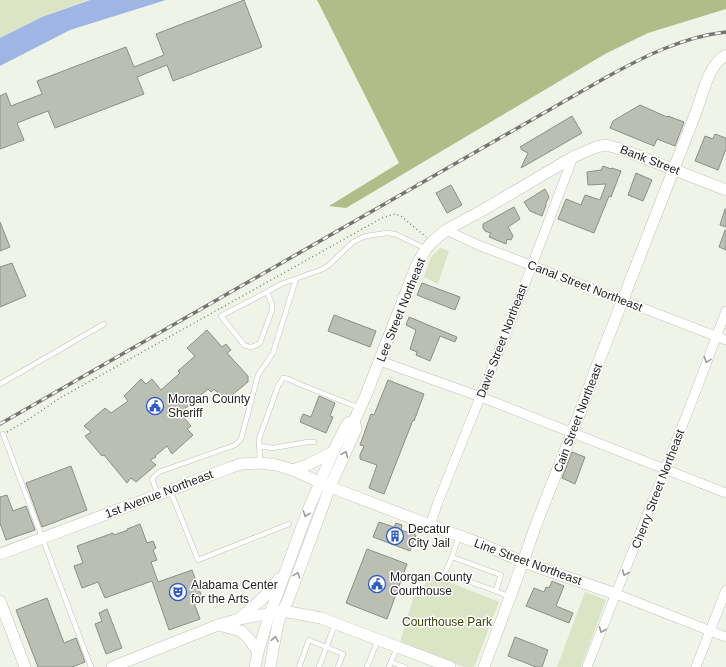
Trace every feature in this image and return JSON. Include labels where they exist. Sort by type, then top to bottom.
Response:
[{"type":"street","name":"Cain Street Northeast","points":[[484,667],[524,562],[534,530],[703,92],[712,70],[717,63],[726,56]]},
{"type":"street","name":"Bank Street","points":[[574,157],[596,147],[606,145],[621,149],[726,190]]},
{"type":"street","name":"Lee Street Northeast","points":[[255,667],[258,652],[271,613],[307,513],[325,485],[356,429],[354,421],[380,361],[417,264],[426,249],[446,230],[574,157]]},
{"type":"street","name":"Davis Street Northeast","points":[[430,526],[574,157]]},
{"type":"street","name":"Canal Street Northeast","points":[[446,230],[478,245],[726,340]]},
{"type":"street","name":"Cherry Street Northeast","points":[[587,667],[726,311]]},
{"type":"street","points":[[380,361],[481,397],[726,493]]},
{"type":"street","name":"Lee Street Northeast","points":[[270,667],[276,628],[288,600],[325,485],[333,452],[348,423],[354,421]]},
{"type":"street","points":[[293,470],[333,452]]},
{"type":"street","name":"1st Avenue Northeast","points":[[0,554],[241,464],[260,463],[277,465],[293,470],[325,485]]},
{"type":"street","name":"Line Street Northeast","points":[[325,485],[430,526],[484,545],[524,562],[616,594],[726,637]]},
{"type":"street","points":[[239,619],[264,597],[285,572]]},
{"type":"street","points":[[696,667],[726,590]]},
{"type":"street","points":[[0,601],[25,667]]},
{"type":"street","points":[[112,667],[134,663],[218,625],[239,619],[283,611],[335,623],[442,666]]},
{"type":"street","points":[[218,625],[241,631],[258,652]]},
{"type":"lane","points":[[267,292],[272,304],[272,310],[260,343],[249,347],[244,345],[222,316],[281,284],[323,269],[330,265],[353,242],[366,236],[387,233],[395,234],[426,249]]},
{"type":"lane","points":[[158,495],[152,479],[159,472],[235,445],[240,438],[258,375],[273,353],[296,279]]},
{"type":"lane","points":[[0,384],[104,324]]},
{"type":"lane","points":[[260,463],[259,439],[278,386],[283,378],[289,379],[298,384],[360,408]]},
{"type":"lane","points":[[3,434],[91,667]]},
{"type":"lane","points":[[259,446],[273,448],[314,442]]},
{"type":"lane","points":[[170,490],[198,560],[289,524]]},
{"type":"lane","points":[[459,536],[445,573],[496,591],[510,598]]},
{"type":"lane","points":[[452,557],[501,575],[496,591]]},
{"type":"lane","points":[[319,667],[335,623]]},
{"type":"lane","points":[[299,667],[309,640],[343,654],[338,667]]},
{"type":"lane","points":[[367,667],[378,640]]},
{"type":"lane","points":[[389,667],[397,647]]},
{"type":"lane","points":[[391,662],[405,667]]},
{"type":"path","points":[[3,434],[29,419]]},
{"type":"green space","points":[[0,0],[88,0],[42,17],[0,38]]},
{"type":"green space","points":[[317,0],[726,0],[726,9],[648,33],[605,54],[346,208],[329,206],[399,163]]},
{"type":"green space","points":[[440,248],[449,251],[438,284],[424,277],[431,257]]},
{"type":"green space","name":"Courthouse Park","points":[[429,574],[499,602],[473,667],[464,667],[400,642],[416,589],[424,587]]},
{"type":"green space","points":[[585,592],[606,600],[581,667],[557,667]]},
{"type":"water","points":[[90,0],[166,0],[70,30],[0,66],[0,38],[42,17]]},
{"type":"building","points":[[244,0],[262,47],[173,81],[167,65],[137,77],[144,94],[55,128],[48,111],[17,123],[24,140],[0,149],[0,96],[6,93],[11,106],[42,94],[37,81],[126,47],[134,67],[164,55],[156,34]]},
{"type":"building","points":[[640,105],[667,117],[668,116],[684,122],[675,146],[657,139],[654,146],[610,128],[613,121]]},
{"type":"building","points":[[572,116],[582,133],[521,168],[528,153],[520,147]]},
{"type":"building","points":[[715,134],[726,138],[726,149],[718,170],[695,161],[705,136],[713,139]]},
{"type":"building","points":[[603,166],[621,171],[611,197],[609,196],[594,233],[558,219],[566,199],[581,205],[585,195],[600,200],[606,184],[588,185],[587,172],[601,170]]},
{"type":"building","points":[[636,173],[652,180],[643,201],[628,195]]},
{"type":"building","points":[[451,185],[462,205],[447,213],[436,193]]},
{"type":"building","points":[[545,189],[549,197],[542,216],[530,211],[524,202]]},
{"type":"building","points":[[514,207],[520,219],[508,227],[513,236],[511,240],[507,239],[506,244],[489,237],[491,233],[485,231],[483,224]]},
{"type":"building","points":[[726,209],[726,227],[720,225]]},
{"type":"building","points":[[0,222],[10,247],[0,251]]},
{"type":"building","points":[[726,230],[726,250],[719,247]]},
{"type":"building","points":[[12,263],[26,296],[0,307],[0,267]]},
{"type":"building","points":[[422,283],[460,297],[455,310],[417,295]]},
{"type":"building","points":[[334,315],[376,331],[370,347],[328,331]]},
{"type":"building","points":[[409,317],[457,337],[455,342],[440,336],[430,361],[416,355],[417,352],[410,349],[416,330],[406,325]]},
{"type":"building","name":"Morgan County Sheriff","points":[[207,330],[222,347],[226,344],[231,350],[227,353],[248,376],[248,382],[227,399],[223,399],[214,389],[211,392],[208,389],[180,413],[191,426],[187,429],[193,435],[172,454],[167,446],[155,456],[156,457],[150,460],[156,465],[136,482],[131,478],[127,483],[104,455],[102,456],[85,436],[91,432],[84,426],[105,408],[111,413],[128,401],[124,396],[141,379],[146,384],[152,379],[161,390],[180,373],[178,371],[195,356],[187,348]]},
{"type":"building","points":[[388,380],[424,394],[384,494],[369,488],[377,465],[360,459],[364,446],[360,445],[371,414],[374,415]]},
{"type":"building","points":[[319,396],[335,403],[330,416],[333,417],[326,433],[300,422],[303,414],[311,417]]},
{"type":"building","points":[[572,452],[585,457],[575,484],[562,478]]},
{"type":"building","points":[[71,466],[87,510],[42,527],[26,483]]},
{"type":"building","points":[[7,495],[13,511],[26,506],[35,530],[6,540],[0,523],[0,497]]},
{"type":"building","name":"Decatur City Jail","points":[[379,522],[394,527],[396,523],[402,525],[401,530],[416,535],[410,551],[373,537]]},
{"type":"building","points":[[140,524],[147,543],[153,541],[156,548],[153,550],[157,560],[151,562],[158,582],[192,570],[203,600],[194,603],[200,619],[169,630],[152,581],[105,598],[98,582],[82,588],[74,566],[83,563],[77,546],[113,533],[114,535]]},
{"type":"building","name":"Morgan County Courthouse","points":[[367,549],[407,564],[387,619],[346,603]]},
{"type":"building","points":[[552,581],[564,586],[556,606],[573,613],[569,623],[526,606],[534,588],[544,592],[546,587],[549,588]]},
{"type":"building","points":[[47,598],[64,643],[76,638],[85,662],[72,667],[38,667],[16,610]]},
{"type":"building","points":[[107,609],[122,648],[106,654],[95,624],[102,621],[99,613]]},
{"type":"building","points":[[515,637],[548,650],[542,667],[536,667],[508,656]]},
{"type":"railway","points":[[0,424],[619,70],[678,43],[694,38],[726,32]]},
{"type":"place","name":"Morgan County Sheriff","points":[[155,406]]},
{"type":"place","name":"Decatur City Jail","points":[[395,536]]},
{"type":"place","name":"Morgan County Courthouse","points":[[377,584]]},
{"type":"place","name":"Alabama Center for the Arts","points":[[178,592]]}]
